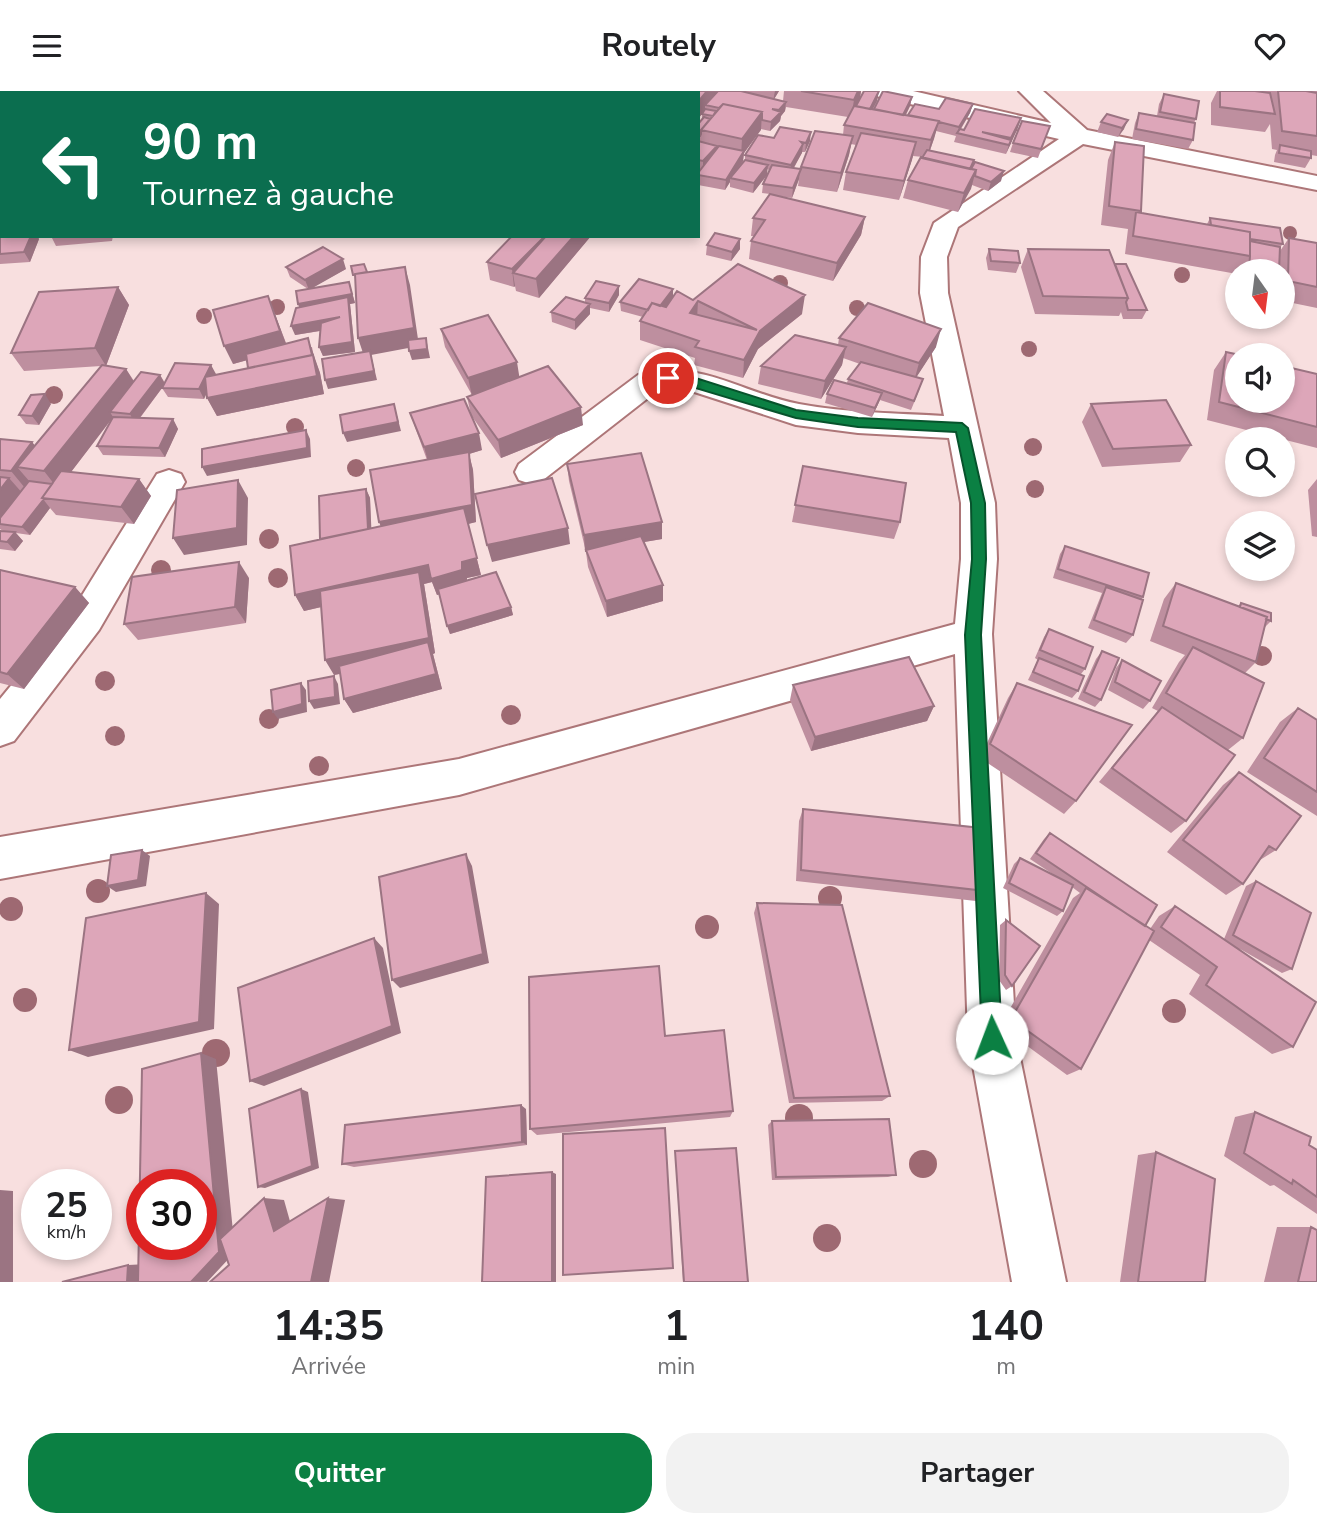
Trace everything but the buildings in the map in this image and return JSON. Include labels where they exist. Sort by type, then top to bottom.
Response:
[{"type":"street","points":[[884,91],[1079,136],[1317,184]]},
{"type":"street","points":[[1030,91],[1079,136]]},
{"type":"street","points":[[1039,1282],[992,1038],[973,635],[979,559],[978,503],[934,293],[934,257],[947,223],[1079,136]]},
{"type":"street","points":[[531,472],[649,382],[668,378],[683,379],[796,414],[858,422],[962,428]]},
{"type":"street","points":[[0,729],[86,620],[169,482]]},
{"type":"street","points":[[0,857],[459,777],[973,635]]},
{"type":"route","points":[[668,378],[683,379],[796,414],[858,422],[962,428],[978,503],[979,559],[973,635],[992,1038]]}]
